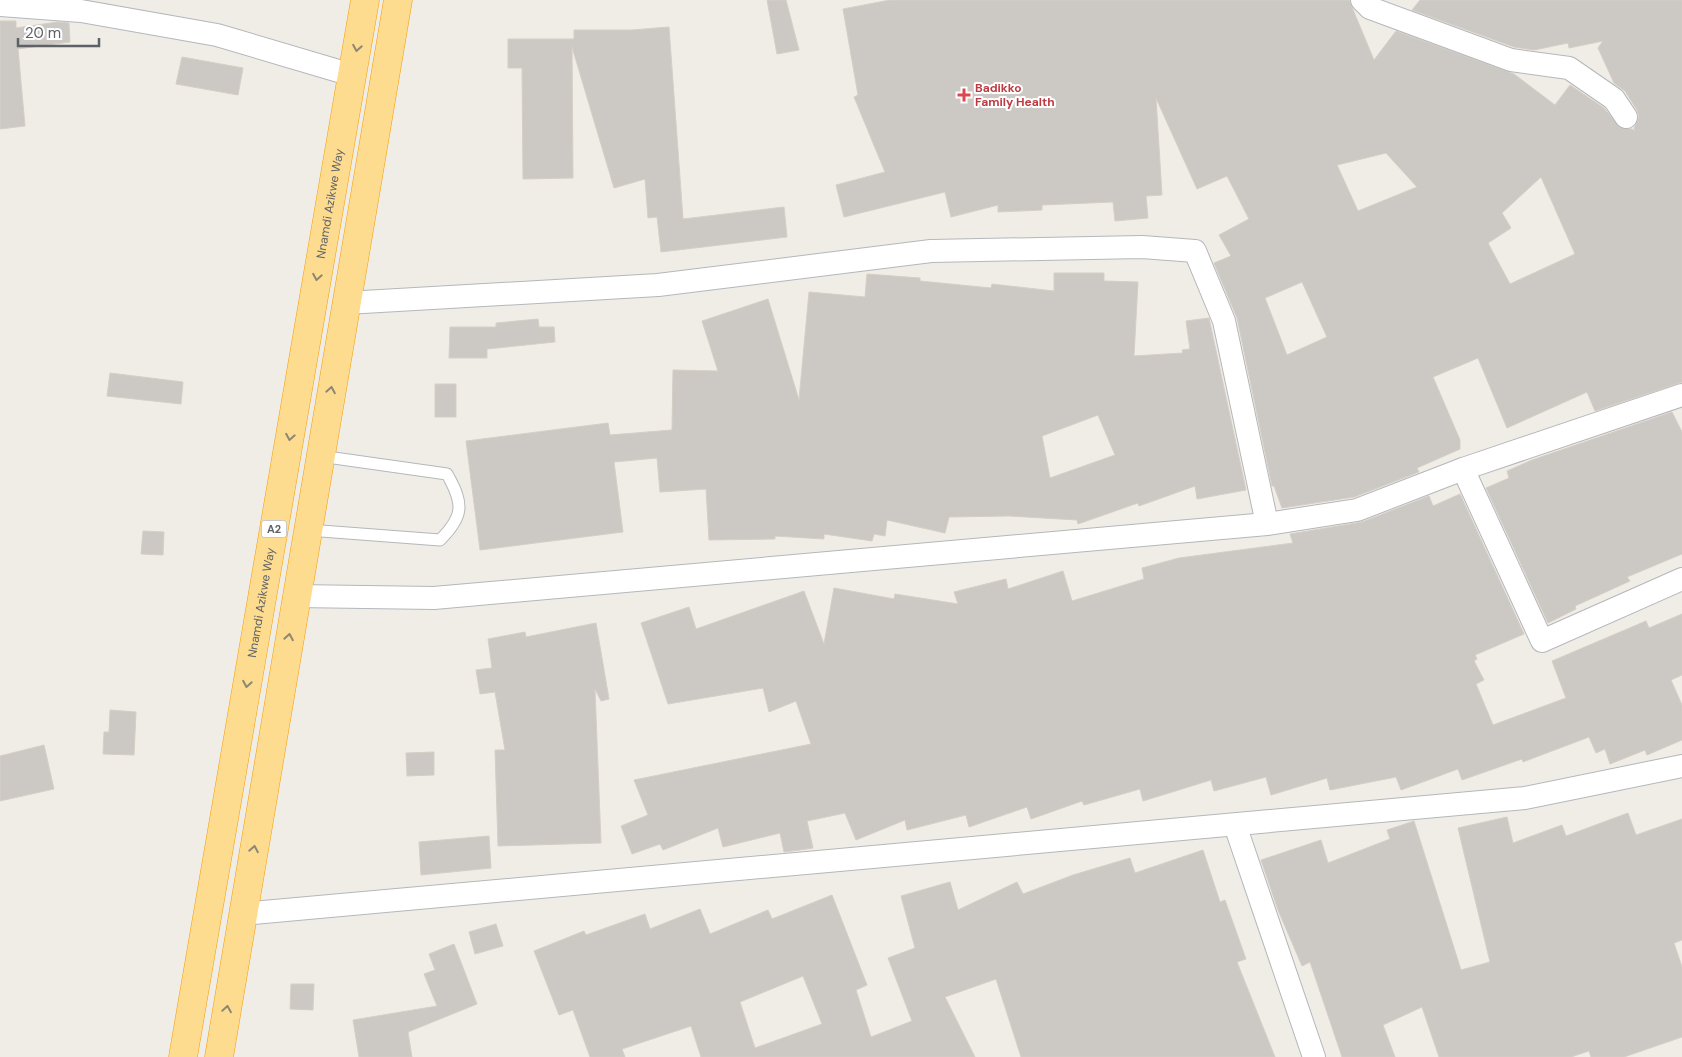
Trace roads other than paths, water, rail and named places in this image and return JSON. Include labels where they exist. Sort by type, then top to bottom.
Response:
[{"type":"highway","name":"Nnamdi Azikwe Way","points":[[183,1057],[365,0]]},
{"type":"highway","points":[[219,1057],[398,0]]},
{"type":"street","points":[[1362,0],[1370,8],[1511,60],[1569,68],[1614,100],[1626,117]]},
{"type":"street","points":[[0,5],[81,12],[217,35],[352,75]]},
{"type":"street","points":[[346,303],[658,285],[931,250],[1142,248],[1195,251],[1224,321],[1267,524]]},
{"type":"street","points":[[296,596],[434,598],[1267,524],[1357,510],[1463,469],[1682,395]]},
{"type":"street","points":[[1463,469],[1542,640],[1682,578]]},
{"type":"street","points":[[242,914],[1525,798],[1682,766]]},
{"type":"street","points":[[1235,825],[1314,1057]]},
{"type":"lane","points":[[308,530],[440,540],[456,524],[459,510],[455,488],[447,474],[320,456]]},
{"type":"place","name":"Badikko Family Health","points":[[964,95]]}]
